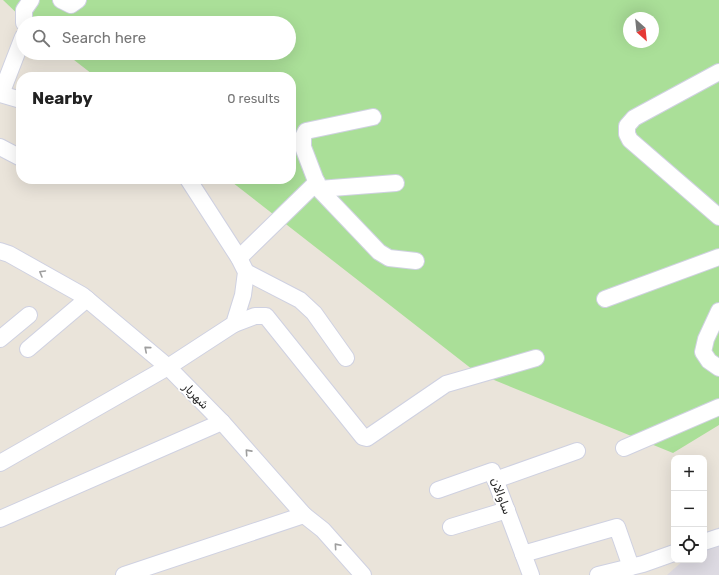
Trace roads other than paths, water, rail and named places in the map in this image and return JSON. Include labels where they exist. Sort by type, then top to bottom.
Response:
[{"type":"street","points":[[24,16],[24,10],[31,0]]},
{"type":"street","points":[[61,0],[71,5],[78,0]]},
{"type":"street","points":[[16,55],[1,94],[16,98]]},
{"type":"street","points":[[719,72],[634,118],[627,126],[627,134],[630,140],[719,217]]},
{"type":"street","points":[[373,117],[306,131],[303,137],[303,147],[318,185],[379,252],[389,258],[416,261]]},
{"type":"street","points":[[0,147],[16,155]]},
{"type":"street","points":[[234,324],[243,295],[242,265],[318,185],[396,183]]},
{"type":"street","points":[[191,184],[242,265],[300,300],[314,313],[346,358]]},
{"type":"street","name":"شهریار","points":[[0,251],[9,254],[87,299],[168,367],[222,422],[304,515],[323,530],[363,575]]},
{"type":"street","points":[[605,299],[719,258]]},
{"type":"street","points":[[28,349],[87,299]]},
{"type":"street","points":[[719,311],[706,339],[703,352],[709,361],[719,368]]},
{"type":"street","points":[[0,339],[29,315]]},
{"type":"street","points":[[0,463],[168,367],[234,324],[255,316],[266,316],[363,437],[367,438],[446,384],[536,358]]},
{"type":"street","points":[[624,448],[719,407]]},
{"type":"street","points":[[0,519],[222,422]]},
{"type":"street","points":[[495,480],[577,451]]},
{"type":"street","name":"ساوالان","points":[[438,490],[492,471],[531,575]]},
{"type":"street","points":[[451,527],[507,510]]},
{"type":"street","points":[[124,575],[304,515]]},
{"type":"street","points":[[523,554],[617,527],[631,567]]},
{"type":"street","points":[[707,541],[719,537]]},
{"type":"street","points":[[605,574],[671,554]]}]
